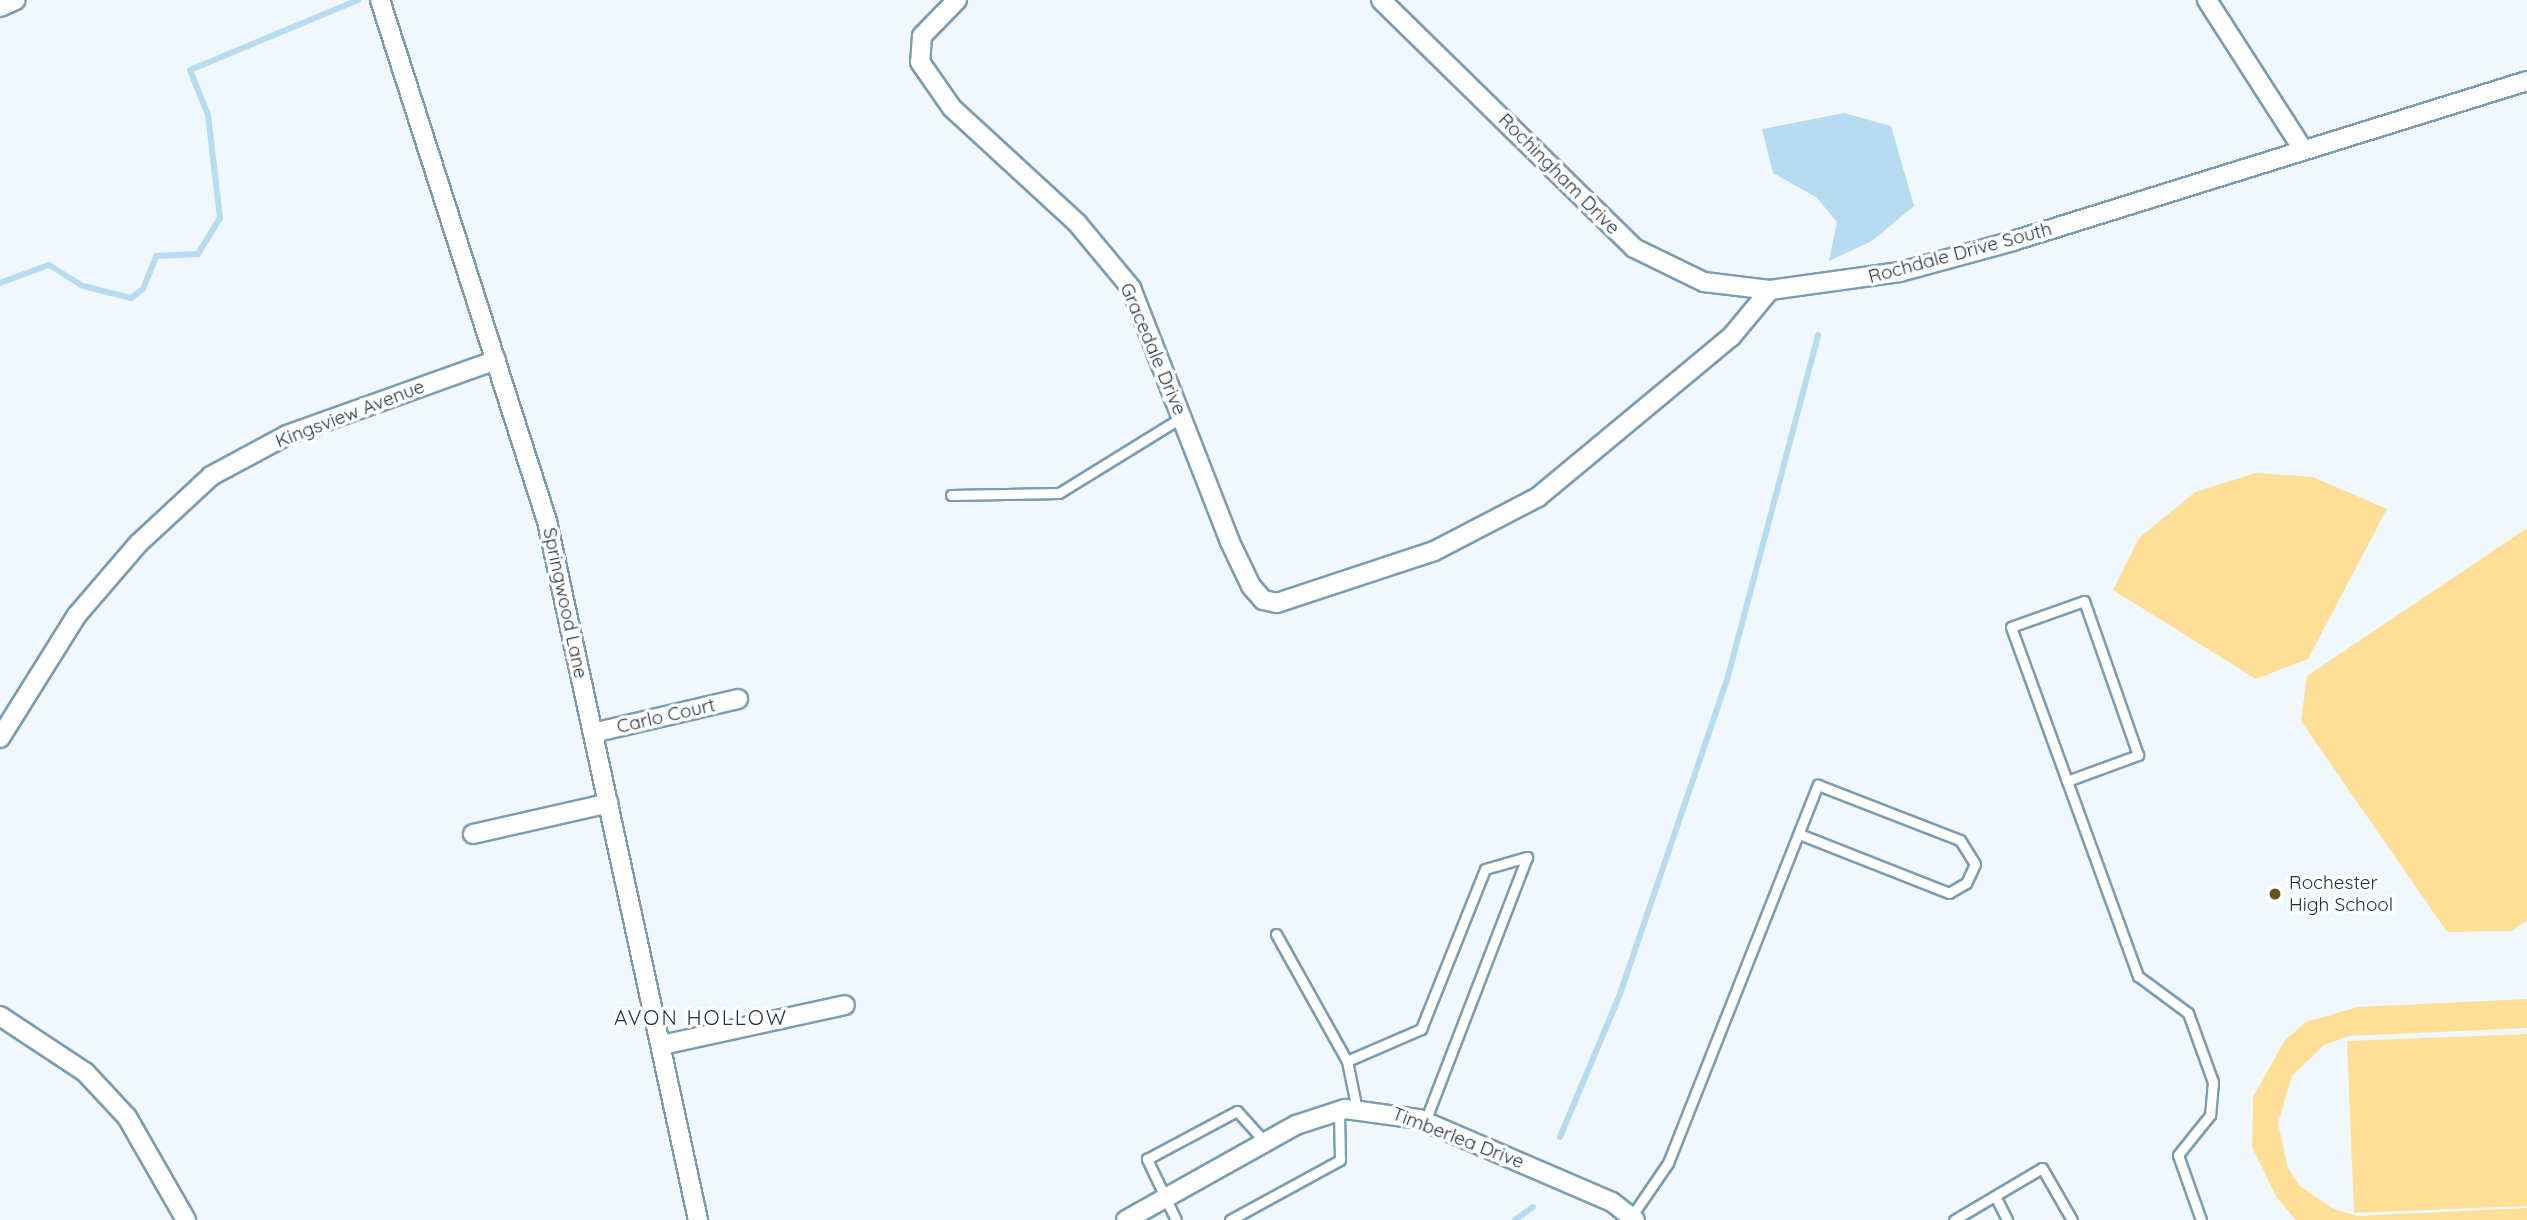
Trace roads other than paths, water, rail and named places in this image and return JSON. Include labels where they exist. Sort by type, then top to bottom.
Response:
[{"type":"street","points":[[0,7],[16,0]]},
{"type":"street","name":"Springwood Lane","points":[[380,0],[547,521],[698,1220]]},
{"type":"street","name":"Gracedale Drive","points":[[957,0],[922,36],[920,62],[935,88],[1077,223],[1131,288],[1230,542],[1263,600],[1304,596],[1434,551],[1538,497],[1731,337],[1770,290]]},
{"type":"street","name":"Rochingham Drive","points":[[1381,0],[1634,248],[1704,282],[1770,290]]},
{"type":"street","points":[[2207,0],[2302,148]]},
{"type":"street","name":"Rochdale Drive South","points":[[1770,290],[1900,272],[2106,214],[2302,148],[2527,80]]},
{"type":"street","name":"Kingsview Avenue","points":[[0,738],[77,615],[139,543],[211,476],[287,435],[496,360]]},
{"type":"street","name":"Carlo Court","points":[[593,733],[738,699]]},
{"type":"street","points":[[473,834],[609,803]]},
{"type":"street","points":[[662,1045],[845,1005]]},
{"type":"street","points":[[0,1016],[85,1072],[127,1117],[186,1220]]},
{"type":"street","points":[[1126,1220],[1265,1142],[1348,1110]]},
{"type":"street","name":"Timberlea Drive","points":[[1348,1110],[1424,1121],[1612,1202],[1633,1218]]},
{"type":"lane","points":[[951,495],[1059,493],[1182,417]]},
{"type":"lane","points":[[2067,781],[2138,755],[2084,601],[2011,627],[2067,781],[2138,976],[2188,1013],[2213,1082],[2210,1115],[2178,1155],[2201,1220]]},
{"type":"lane","points":[[1633,1218],[1668,1163],[1818,785],[1960,840],[1975,864],[1966,883],[1949,893],[1799,834]]},
{"type":"lane","points":[[1347,1061],[1421,1029],[1485,869],[1527,857],[1424,1121]]},
{"type":"lane","points":[[1230,1220],[1340,1160],[1348,1110],[1347,1061],[1276,934]]},
{"type":"lane","points":[[1176,1220],[1163,1199],[1147,1159],[1237,1111],[1265,1142]]},
{"type":"lane","points":[[1954,1220],[2042,1168],[2072,1220]]},
{"type":"lane","points":[[1995,1196],[2007,1220]]},
{"type":"water","points":[[1844,113],[1891,126],[1914,206],[1872,241],[1829,261],[1837,222],[1816,197],[1773,173],[1762,129]]},
{"type":"waterway","points":[[0,283],[49,265],[83,286],[131,298],[143,289],[156,256],[198,254],[220,218],[208,115],[190,70],[358,0]]},
{"type":"waterway","points":[[1560,1137],[1620,994],[1727,680],[1818,335]]},
{"type":"waterway","points":[[1515,1220],[1533,1207]]},
{"type":"place","name":"Rochester High School","points":[[2275,894]]},
{"type":"district","name":"AVON HOLLOW","points":[[701,1017]]}]
